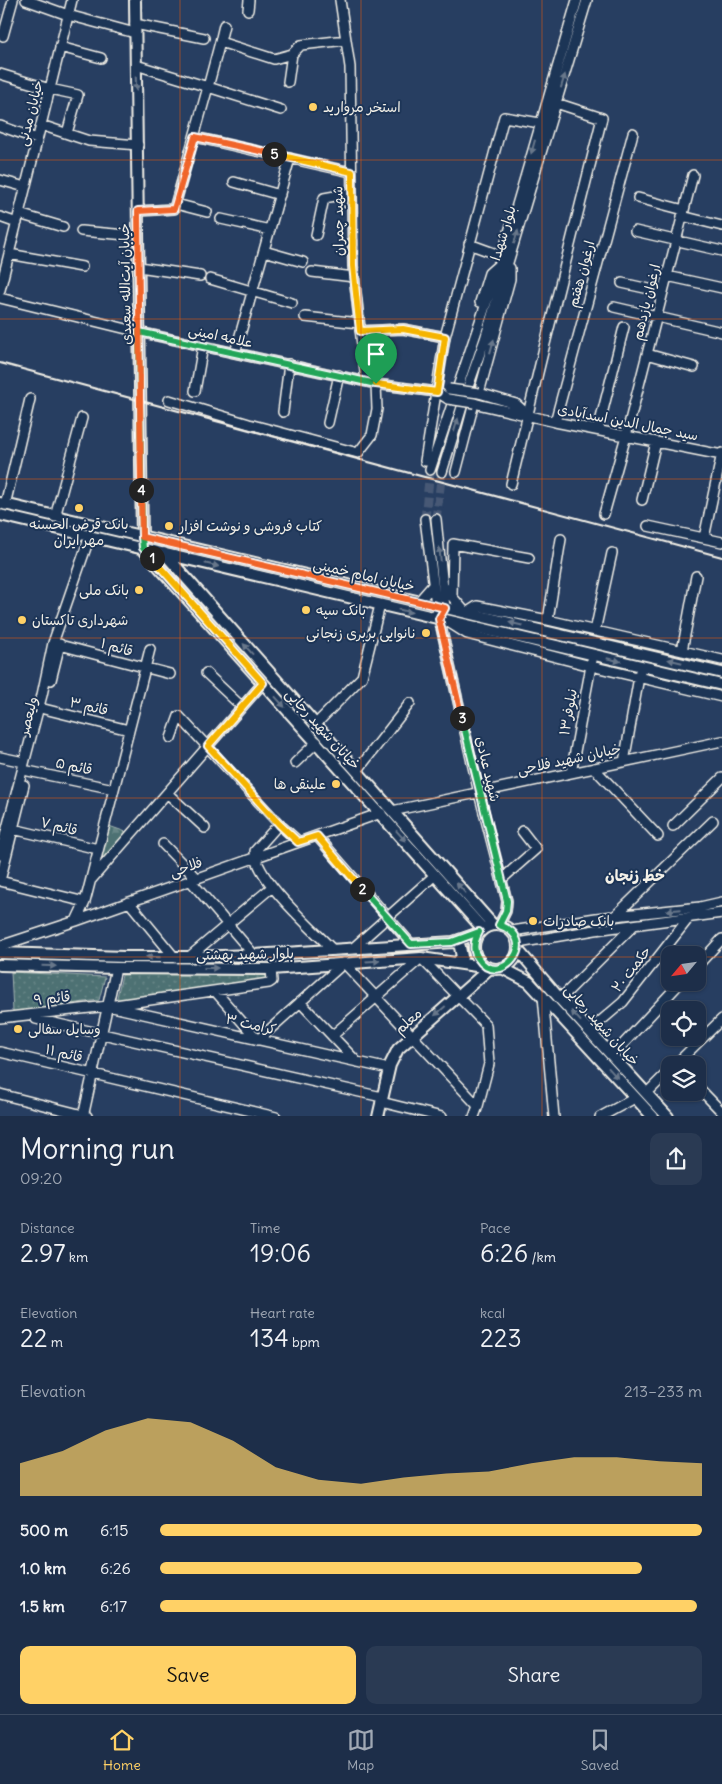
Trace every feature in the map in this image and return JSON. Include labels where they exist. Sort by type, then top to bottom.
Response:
[{"type":"main road","name":"خیابان آیت‌الله سعیدی","points":[[135,0],[143,548]]},
{"type":"main road","name":"خیابان امام خمینی","points":[[2,504],[722,672]]},
{"type":"main road","name":"خیابان امام خمینی","points":[[0,515],[593,655],[640,672],[722,686]]},
{"type":"main road","name":"خیابان شهید رجایی","points":[[159,541],[165,554],[392,811],[489,928]]},
{"type":"main road","name":"خیابان شهید رجایی","points":[[143,548],[436,875],[489,928]]},
{"type":"main road","points":[[187,579],[184,569],[194,561]]},
{"type":"main road","points":[[267,578],[269,566]]},
{"type":"main road","points":[[298,586],[302,574]]},
{"type":"main road","points":[[489,928],[512,931],[518,946],[513,961],[502,968],[490,968],[483,964],[475,953],[475,939],[489,928]]},
{"type":"main road","name":"بلوار شهید بهشتی","points":[[0,953],[175,958],[254,955],[452,942],[489,928]]},
{"type":"main road","points":[[452,942],[458,943],[462,952],[462,957],[456,963]]},
{"type":"main road","name":"خیابان شهید رجایی","points":[[518,946],[560,999],[668,1116]]},
{"type":"main road","name":"بلوار شهید بهشتی","points":[[0,964],[116,968],[271,969],[421,958],[490,968]]},
{"type":"main road","name":"معلم","points":[[378,1116],[389,1070],[398,1048],[490,968]]},
{"type":"main road","name":"خیابان شهید رجایی","points":[[502,968],[529,982],[653,1116]]},
{"type":"street","points":[[3,36],[13,0]]},
{"type":"street","points":[[26,0],[68,15],[135,29],[204,38]]},
{"type":"street","name":"خیابان مدنی","points":[[0,290],[72,0]]},
{"type":"street","points":[[248,10],[250,0]]},
{"type":"street","name":"شهید چمران","points":[[340,0],[350,67],[354,277],[366,381]]},
{"type":"street","name":"بلوار شهدا","points":[[442,472],[468,384],[485,339],[503,260],[540,123],[577,0]]},
{"type":"street","name":"بلوار شهدا","points":[[430,470],[556,103],[587,0]]},
{"type":"street","points":[[138,211],[174,209],[224,25]]},
{"type":"street","points":[[220,42],[274,59],[292,54],[302,45],[346,40]]},
{"type":"street","points":[[60,47],[101,58]]},
{"type":"street","points":[[288,82],[292,54]]},
{"type":"street","points":[[136,65],[281,110]]},
{"type":"street","points":[[0,74],[78,95],[67,133]]},
{"type":"street","points":[[511,484],[602,118],[556,103]]},
{"type":"street","points":[[425,461],[445,337],[504,117],[540,123]]},
{"type":"street","points":[[41,125],[89,141],[138,145]]},
{"type":"street","points":[[0,126],[38,139]]},
{"type":"street","name":"ارغوان هفتم","points":[[556,422],[633,133]]},
{"type":"street","points":[[195,137],[352,172]]},
{"type":"street","points":[[235,353],[290,158]]},
{"type":"street","name":"ارغوان یازدهم","points":[[604,514],[693,175]]},
{"type":"street","points":[[0,180],[25,187]]},
{"type":"street","points":[[234,182],[280,195]]},
{"type":"street","points":[[316,235],[324,198],[352,193]]},
{"type":"street","points":[[638,198],[722,226]]},
{"type":"street","points":[[176,204],[207,212]]},
{"type":"street","points":[[0,217],[18,218],[63,227]]},
{"type":"street","points":[[221,219],[270,230]]},
{"type":"street","points":[[81,231],[138,236]]},
{"type":"street","points":[[636,231],[722,251]]},
{"type":"street","points":[[469,244],[503,260],[510,279],[479,394]]},
{"type":"street","points":[[264,251],[303,262]]},
{"type":"street","points":[[9,254],[82,268]]},
{"type":"street","points":[[437,392],[449,389],[454,382],[489,273],[503,260]]},
{"type":"street","points":[[139,267],[200,276]]},
{"type":"street","points":[[312,272],[354,277]]},
{"type":"street","points":[[667,276],[722,288]]},
{"type":"street","points":[[210,279],[253,290],[292,303]]},
{"type":"street","points":[[622,283],[663,292]]},
{"type":"street","name":"علامه امینی","points":[[0,298],[139,332],[376,384],[437,392]]},
{"type":"street","points":[[614,307],[722,332]]},
{"type":"street","points":[[305,317],[360,327],[403,329],[445,337]]},
{"type":"street","points":[[598,430],[624,327]]},
{"type":"street","points":[[195,391],[203,346]]},
{"type":"street","points":[[647,354],[694,367]]},
{"type":"street","points":[[283,412],[289,364]]},
{"type":"street","points":[[328,423],[339,375]]},
{"type":"street","points":[[169,400],[249,424],[358,453],[372,435],[377,409],[376,384]]},
{"type":"street","name":"سید جمال الدین اسدآبادی","points":[[449,389],[479,394],[516,404],[529,415]]},
{"type":"street","name":"سید جمال الدین اسدآبادی","points":[[437,392],[448,399],[474,403],[512,413],[722,454]]},
{"type":"street","points":[[2,504],[30,399]]},
{"type":"street","points":[[456,472],[474,403]]},
{"type":"street","points":[[55,516],[82,418]]},
{"type":"street","points":[[642,500],[656,442]]},
{"type":"street","points":[[704,538],[722,454]]},
{"type":"street","points":[[426,519],[438,586],[452,596],[466,613],[478,606],[722,660]]},
{"type":"street","points":[[436,519],[438,586],[442,620],[466,634],[591,666],[640,672],[722,698]]},
{"type":"street","points":[[648,526],[722,542]]},
{"type":"street","name":"ولیعصر","points":[[26,766],[44,709],[57,644],[90,536]]},
{"type":"street","points":[[548,620],[561,539]]},
{"type":"street","points":[[452,596],[453,544],[529,558]]},
{"type":"street","points":[[595,631],[612,554]]},
{"type":"street","points":[[682,651],[696,576]]},
{"type":"street","points":[[418,601],[438,586]]},
{"type":"street","points":[[316,724],[362,677],[380,605]]},
{"type":"street","name":"شهید عبادی","points":[[442,620],[479,792],[507,901],[506,911],[489,928]]},
{"type":"street","points":[[0,855],[26,766],[57,644]]},
{"type":"street","name":"قائم ۱","points":[[57,644],[145,669],[170,674]]},
{"type":"street","points":[[76,921],[85,902],[150,649]]},
{"type":"street","name":"نیلوفر۱۳","points":[[571,773],[593,655]]},
{"type":"street","points":[[624,762],[640,672]]},
{"type":"street","points":[[206,673],[242,707]]},
{"type":"street","points":[[90,882],[263,683]]},
{"type":"street","points":[[357,771],[410,703]]},
{"type":"street","name":"قائم ۳","points":[[44,709],[129,730]]},
{"type":"street","points":[[171,738],[179,716],[298,842]]},
{"type":"street","name":"خیابان شهید فلاحی","points":[[392,811],[722,741]]},
{"type":"street","points":[[295,763],[317,742]]},
{"type":"street","name":"قائم ۵","points":[[0,757],[26,766],[114,788]]},
{"type":"street","points":[[594,768],[658,836]]},
{"type":"street","points":[[673,826],[722,778]]},
{"type":"street","points":[[167,793],[205,828]]},
{"type":"street","name":"فلاحی","points":[[0,946],[381,813]]},
{"type":"street","points":[[616,915],[713,821]]},
{"type":"street","points":[[279,824],[255,851],[255,858],[272,887],[333,950]]},
{"type":"street","points":[[7,827],[0,881],[85,902]]},
{"type":"street","name":"قائم ۷","points":[[7,827],[98,849]]},
{"type":"street","points":[[502,879],[536,850],[522,831]]},
{"type":"street","points":[[317,836],[411,944]]},
{"type":"street","points":[[163,844],[254,955]]},
{"type":"street","points":[[353,948],[436,875]]},
{"type":"street","points":[[189,957],[272,887]]},
{"type":"street","points":[[129,902],[175,958]]},
{"type":"street","points":[[512,931],[616,915],[700,907],[722,902]]},
{"type":"street","points":[[518,946],[595,930],[722,914]]},
{"type":"street","points":[[595,930],[596,918]]},
{"type":"street","name":"حکمت ۲۰","points":[[589,1031],[623,1002],[688,919]]},
{"type":"street","points":[[560,999],[634,924]]},
{"type":"street","points":[[706,956],[722,939]]},
{"type":"street","points":[[332,1036],[421,958],[486,1026],[489,1064],[474,1116]]},
{"type":"street","points":[[215,991],[258,1040],[344,963],[478,1106]]},
{"type":"street","points":[[0,1094],[84,1116],[116,968]]},
{"type":"street","name":"قائم ۹","points":[[0,1018],[108,1006],[271,982],[271,969]]},
{"type":"street","points":[[612,1056],[673,991]]},
{"type":"street","points":[[543,996],[554,1116]]},
{"type":"street","points":[[300,1002],[357,1062]]},
{"type":"street","name":"کرامت ۳","points":[[108,1006],[389,1070]]},
{"type":"street","points":[[36,1019],[382,1100],[442,1116]]},
{"type":"street","points":[[685,1056],[722,1019]]},
{"type":"street","name":"قائم ۱۱","points":[[0,1052],[276,1116]]},
{"type":"street","points":[[647,1093],[661,1079]]},
{"type":"street","points":[[706,1095],[721,1110]]},
{"type":"street","points":[[600,1116],[635,1098]]},
{"type":"green space","points":[[109,826],[126,832],[96,868]]},
{"type":"green space","points":[[11,972],[105,977],[99,1000],[13,1012]]},
{"type":"green space","points":[[267,972],[267,980],[116,1002],[122,975]]},
{"type":"tunnel","points":[[425,519],[430,470]]},
{"type":"tunnel","points":[[436,519],[442,472]]},
{"type":"railway","points":[[0,363],[722,557]]},
{"type":"place","name":"استخر مروارید","points":[[313,107]]},
{"type":"place","name":"بانک قرض الحسنه مهر ایران","points":[[79,508]]},
{"type":"place","name":"کتاب فروشی و نوشت افزار","points":[[169,526]]},
{"type":"place","name":"بانک ملی","points":[[139,590]]},
{"type":"place","name":"بانک سپه","points":[[306,610]]},
{"type":"place","name":"شهرداری تاکستان","points":[[22,620]]},
{"type":"place","name":"نانوایی بربری زنجانی","points":[[426,633]]},
{"type":"place","name":"علینقی ها","points":[[336,784]]},
{"type":"place","name":"بانک صادرات","points":[[533,921]]},
{"type":"place","name":"وسایل سفالی","points":[[18,1029]]},
{"type":"district","name":"خط زنجان","points":[[635,876]]},
{"type":"route","points":[[376,384],[139,332],[140,406],[142,537],[143,548],[263,683],[208,746],[279,824],[298,842],[317,836],[411,944],[452,942],[479,932],[474,946],[478,959],[490,968],[502,968],[513,961],[518,950],[518,943],[512,931],[499,925],[506,911],[507,901],[479,792],[439,619],[445,608],[142,537],[139,332],[138,211],[174,209],[195,137],[352,172],[353,266],[360,331],[403,329],[445,337],[437,392],[376,384]]}]
